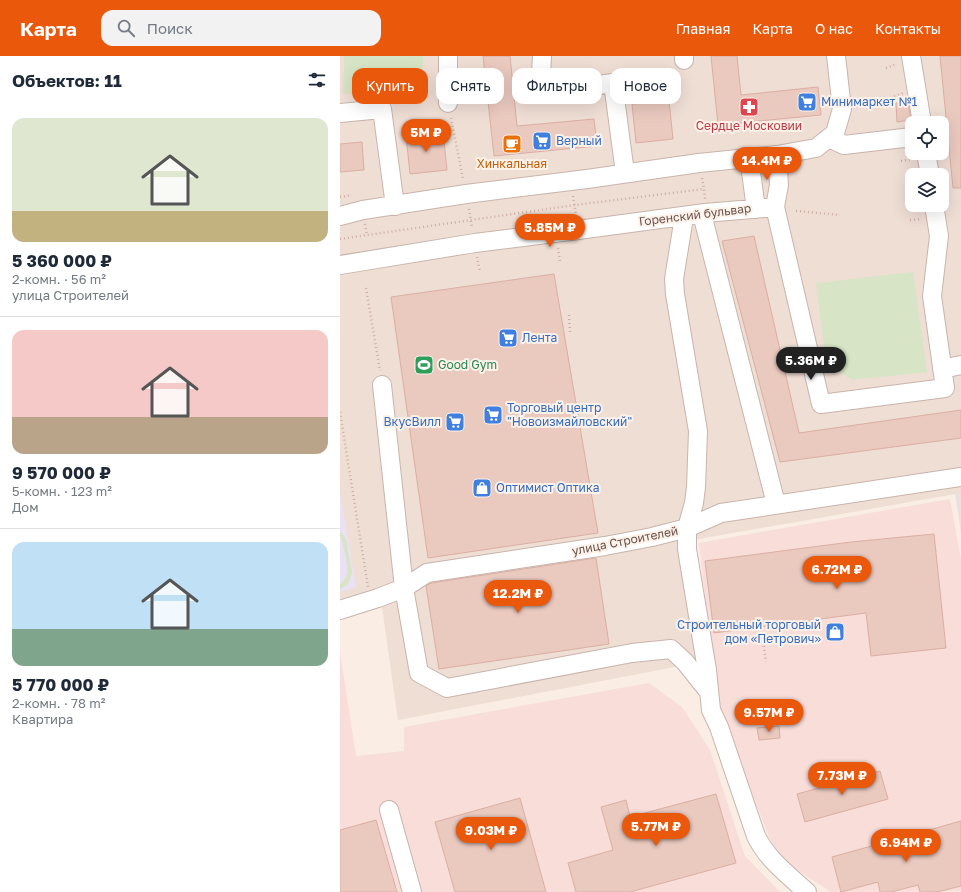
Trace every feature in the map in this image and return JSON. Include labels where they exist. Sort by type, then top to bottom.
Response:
[{"type":"street","points":[[448,56],[448,68]]},
{"type":"street","points":[[542,56],[540,93],[613,84],[625,173]]},
{"type":"street","points":[[340,216],[363,210],[466,194],[749,157],[777,155],[816,148],[835,133],[842,109],[836,56]]},
{"type":"street","points":[[911,56],[921,116]]},
{"type":"street","points":[[340,113],[382,109],[395,206]]},
{"type":"street","points":[[829,138],[844,145],[905,138]]},
{"type":"street","points":[[777,155],[779,185],[775,207],[821,404],[944,388],[932,296],[939,236],[935,212]]},
{"type":"street","name":"Горенский бульвар","points":[[340,265],[475,243],[684,216],[705,206],[756,209],[749,157]]},
{"type":"street","points":[[705,206],[704,222],[776,504]]},
{"type":"street","points":[[756,209],[775,207]]},
{"type":"street","points":[[684,216],[674,279],[675,294],[698,432],[696,487],[694,503],[687,528],[687,549],[707,670],[711,710],[756,836],[762,848],[773,862],[807,892]]},
{"type":"street","points":[[942,369],[961,365]]},
{"type":"street","points":[[382,385],[404,588],[419,673],[447,688],[632,653],[671,649],[685,662],[709,692]]},
{"type":"street","name":"улица Строителей","points":[[340,610],[404,588],[427,572],[615,544],[678,532],[721,513],[961,477]]},
{"type":"street","points":[[389,810],[412,892]]},
{"type":"path","points":[[842,109],[876,104],[897,95],[917,90]]},
{"type":"path","points":[[448,104],[464,182]]},
{"type":"path","points":[[700,173],[704,189],[705,206]]},
{"type":"path","points":[[340,239],[575,205],[704,189]]},
{"type":"path","points":[[573,196],[575,205]]},
{"type":"path","points":[[468,202],[473,232]]},
{"type":"path","points":[[796,211],[840,215]]},
{"type":"path","points":[[557,243],[560,261]]},
{"type":"path","points":[[477,254],[480,272]]},
{"type":"path","points":[[366,288],[382,385]]},
{"type":"path","points":[[569,315],[570,333]]},
{"type":"path","points":[[340,412],[368,590],[378,598]]},
{"type":"path","points":[[761,626],[766,662]]},
{"type":"shaded area","points":[[340,56],[961,56],[961,493],[693,540],[711,660],[398,720],[380,593],[340,605]]},
{"type":"shaded area","points":[[340,492],[356,587],[340,592]]},
{"type":"shaded area","points":[[955,493],[961,493],[961,532]]},
{"type":"shaded area","name":"Строительный торговый дом «Петрович»","points":[[950,499],[961,560],[961,891],[831,892],[782,860],[770,839],[717,705],[699,543]]},
{"type":"shaded area","points":[[340,652],[356,756],[404,751],[404,727],[649,683],[682,707],[710,750],[745,856],[780,892],[340,892]]},
{"type":"green space","points":[[344,56],[423,56],[422,68],[352,68],[352,93],[343,94]]},
{"type":"green space","points":[[913,272],[927,372],[852,380],[826,362],[816,283]]},
{"type":"green space","points":[[340,531],[346,539],[352,572],[349,582],[346,586],[340,589],[340,584],[346,576],[347,564],[340,537]]},
{"type":"building","points":[[483,56],[510,56],[512,104],[515,104],[517,126],[594,119],[597,146],[494,156],[488,104],[504,104],[504,68],[484,68]]},
{"type":"building","points":[[711,56],[737,56],[741,95],[818,87],[821,115],[718,125]]},
{"type":"building","points":[[940,56],[961,56],[961,188],[953,188],[949,147],[949,116],[946,116]]},
{"type":"building","points":[[908,102],[910,116],[905,116],[905,121],[897,122],[896,103]]},
{"type":"building","points":[[632,104],[669,104],[673,139],[636,143]]},
{"type":"building","points":[[443,132],[447,170],[410,174],[406,135]]},
{"type":"building","points":[[362,142],[364,170],[340,172],[340,144]]},
{"type":"building","points":[[754,236],[799,433],[961,410],[961,438],[780,462],[722,241]]},
{"type":"building","name":"Торговый центр \"Новоизмайловский\"","points":[[554,274],[598,533],[428,558],[391,297]]},
{"type":"building","points":[[934,534],[946,648],[871,656],[866,613],[714,633],[705,561],[851,542]]},
{"type":"building","points":[[596,558],[609,644],[439,669],[426,586],[431,583]]},
{"type":"building","points":[[779,726],[780,738],[759,740],[757,728]]},
{"type":"building","points":[[880,771],[888,799],[805,822],[797,794]]},
{"type":"building","points":[[716,794],[736,863],[630,892],[576,892],[568,863],[613,850],[601,807],[626,800],[630,817]]},
{"type":"building","points":[[520,798],[546,892],[455,892],[435,822]]},
{"type":"building","points":[[376,820],[397,892],[340,892],[340,830]]},
{"type":"building","points":[[961,821],[961,886],[937,892],[920,892],[918,885],[891,892],[880,892],[878,882],[841,892],[832,857]]},
{"type":"place","name":"Минимаркет №1","points":[[807,102]]},
{"type":"place","name":"Сердце Московии","points":[[749,107]]},
{"type":"place","name":"Верный","points":[[542,141]]},
{"type":"place","name":"Хинкальная","points":[[512,144]]},
{"type":"place","name":"Лента","points":[[508,338]]},
{"type":"place","name":"Good Gym","points":[[424,365]]},
{"type":"place","name":"Торговый центр \"Новоизмайловский\"","points":[[493,415]]},
{"type":"place","name":"ВкусВилл","points":[[455,422]]},
{"type":"place","name":"Оптимист Оптика","points":[[482,488]]},
{"type":"place","name":"Строительный торговый дом «Петрович»","points":[[835,632]]}]
